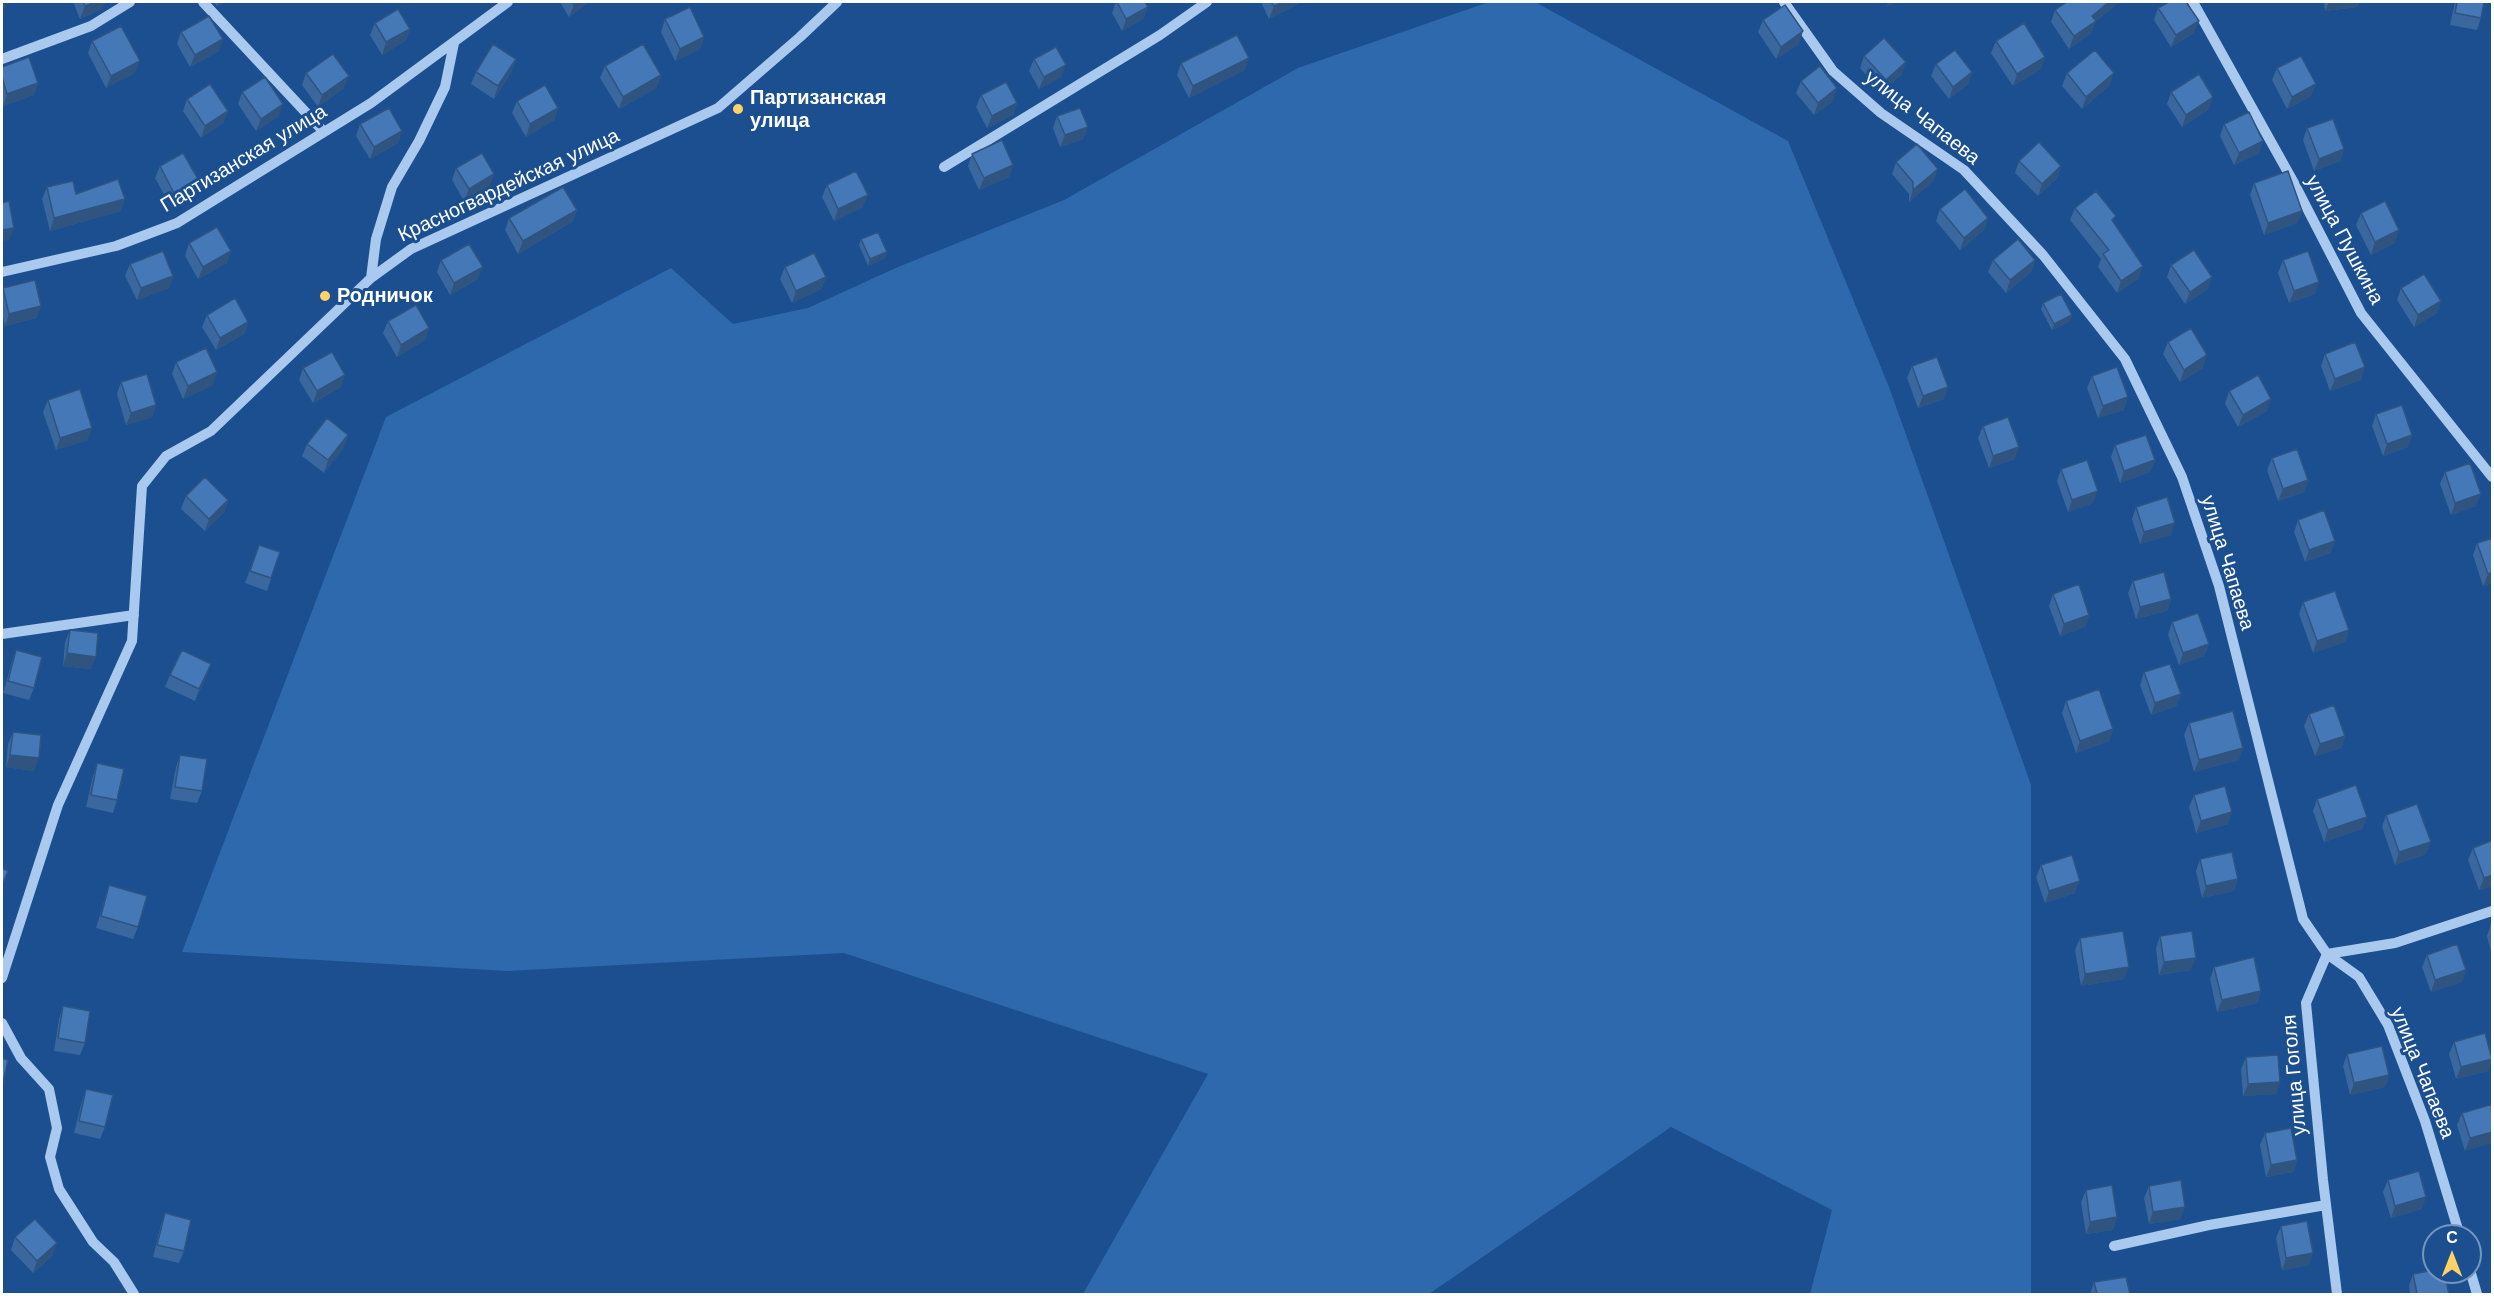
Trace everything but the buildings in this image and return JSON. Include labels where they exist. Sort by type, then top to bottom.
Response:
[{"type":"street","points":[[2,59],[91,26],[130,2]]},
{"type":"street","points":[[203,2],[324,132]]},
{"type":"street","name":"Партизанская улица","points":[[2,272],[116,246],[177,223],[238,188],[372,103],[507,2]]},
{"type":"street","name":"Красногвардейская улица","points":[[2,978],[58,805],[132,641],[142,486],[166,456],[211,431],[371,278],[411,249],[718,108],[837,2]]},
{"type":"street","points":[[944,166],[1160,36],[1207,2]]},
{"type":"street","name":"улица Чапаева","points":[[1784,2],[1833,71],[1881,113],[1964,170],[2043,255],[2125,359],[2182,477],[2219,586],[2302,919],[2327,954],[2359,977],[2388,1024],[2425,1121],[2456,1224]]},
{"type":"street","name":"улица Пушкина","points":[[2193,2],[2294,183],[2361,313],[2493,477]]},
{"type":"street","points":[[371,278],[376,239],[392,187],[419,141],[445,87],[454,43]]},
{"type":"street","points":[[2,634],[134,615]]},
{"type":"street","points":[[2327,954],[2395,943],[2493,911]]},
{"type":"street","name":"улица Гоголя","points":[[2327,954],[2306,1003],[2337,1294]]},
{"type":"street","points":[[2,1023],[21,1058],[49,1089],[57,1128],[50,1157],[59,1189],[93,1242],[114,1262],[134,1294]]},
{"type":"street","points":[[2114,1246],[2209,1225],[2326,1204]]},
{"type":"shaded area","points":[[1489,2],[1535,2],[1788,141],[1889,387],[2031,785],[2031,1294],[1810,1294],[1832,1210],[1671,1127],[1429,1294],[1083,1294],[1208,1074],[844,953],[507,971],[182,952],[386,417],[671,268],[733,324],[808,308],[898,267],[1064,200],[1298,68]]},
{"type":"place","name":"Партизанская улица","points":[[738,109]]},
{"type":"place","name":"Родничок","points":[[325,296]]}]
